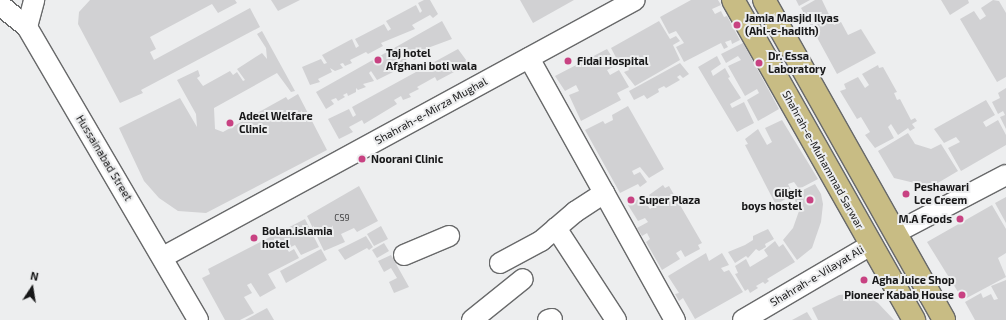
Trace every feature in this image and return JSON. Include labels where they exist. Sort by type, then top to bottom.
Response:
[{"type":"main road","name":"Shahrah-e-Muhammad Sarwar","points":[[733,0],[914,320]]},
{"type":"main road","points":[[764,0],[944,320]]},
{"type":"street","points":[[27,27],[34,0]]},
{"type":"street","name":"Shahrah-e-Mirza Mughal","points":[[163,257],[635,0]]},
{"type":"street","name":"Hussainabad Street","points":[[0,4],[27,27],[163,257],[198,320]]},
{"type":"street","points":[[529,58],[675,320]]},
{"type":"street","points":[[895,233],[1006,175]]},
{"type":"street","points":[[500,263],[541,240],[575,212],[604,193]]},
{"type":"street","points":[[556,228],[616,320]]},
{"type":"street","points":[[404,255],[449,236]]},
{"type":"street","name":"Shahrah-e-Vilayat Ali","points":[[743,320],[871,245]]},
{"type":"street","points":[[472,320],[523,279]]},
{"type":"building","points":[[90,0],[235,0],[237,3],[218,13],[212,4],[150,37],[156,49],[150,52],[154,60],[250,8],[260,27],[141,90],[143,93],[120,103],[78,24],[79,12]]},
{"type":"building","points":[[271,0],[300,0],[278,11]]},
{"type":"building","points":[[424,0],[430,0],[438,14],[433,18],[430,15],[412,25],[415,29],[381,43],[383,46],[368,54],[366,52],[350,60],[352,63],[345,66],[343,63],[340,64],[343,68],[335,71],[330,68],[332,72],[318,79],[320,82],[310,85],[302,67],[321,59],[324,64],[327,63],[322,55],[352,39],[356,48],[359,46],[355,39],[384,24],[388,31],[391,29],[386,21],[416,5],[420,13],[422,11],[418,3]]},
{"type":"building","points":[[520,0],[574,0],[533,23]]},
{"type":"building","points":[[691,0],[718,0],[721,5],[712,9],[715,14],[721,11],[724,17],[727,16],[740,40],[732,44],[731,40],[725,42],[728,47],[724,49],[721,43],[684,62],[676,47],[684,43],[676,31],[669,34],[660,17]]},
{"type":"building","points":[[796,0],[810,0],[799,6]]},
{"type":"building","points":[[815,0],[822,0],[834,25],[841,22],[848,35],[861,29],[876,53],[837,74],[801,8]]},
{"type":"building","points":[[941,0],[968,0],[969,3],[950,15]]},
{"type":"building","points":[[993,0],[999,1],[1006,13],[1006,77],[997,82],[960,19],[974,11],[980,20],[986,16],[981,8]]},
{"type":"building","points":[[442,21],[452,39],[425,49],[428,51],[414,60],[411,56],[406,59],[408,63],[393,67],[395,71],[377,80],[371,71],[369,73],[374,81],[363,84],[366,87],[358,90],[356,88],[356,92],[348,96],[347,93],[343,95],[345,97],[338,101],[336,98],[331,100],[334,104],[326,109],[316,92]]},
{"type":"building","points":[[659,21],[670,39],[676,36],[680,41],[673,45],[680,60],[635,86],[624,72],[629,70],[625,62],[620,65],[611,48]]},
{"type":"building","points":[[262,31],[295,91],[291,92],[277,73],[214,108],[215,129],[223,132],[286,97],[288,100],[298,94],[327,150],[206,213],[178,211],[159,198],[144,181],[119,128],[180,98],[197,127],[196,114],[177,80],[198,70],[200,76],[197,78],[203,86],[230,71],[233,75],[237,72],[243,81],[245,80],[237,69],[262,53],[267,59],[266,48],[257,34]]},
{"type":"building","points":[[743,43],[779,109],[758,121],[747,100],[759,93],[757,89],[745,96],[728,66],[741,60],[738,56],[726,63],[721,54]]},
{"type":"building","points":[[458,49],[469,64],[437,81],[435,77],[417,87],[419,89],[409,94],[411,97],[403,100],[401,96],[394,100],[397,104],[364,124],[362,120],[349,127],[353,132],[339,139],[328,119],[349,109],[353,117],[356,115],[352,107]]},
{"type":"building","points":[[607,49],[617,65],[607,70],[610,75],[619,70],[629,87],[617,93],[621,100],[581,121],[569,95],[579,91],[576,85],[565,91],[555,76]]},
{"type":"building","points":[[717,56],[721,64],[711,71],[713,76],[725,68],[730,77],[728,78],[741,98],[730,104],[732,108],[744,102],[754,123],[737,132],[698,67]]},
{"type":"building","points":[[680,63],[689,74],[683,78],[680,75],[677,77],[680,80],[666,88],[664,86],[658,89],[659,92],[647,99],[644,95],[634,100],[629,91]]},
{"type":"building","points":[[878,65],[879,68],[883,67],[897,92],[894,93],[897,100],[900,99],[911,120],[915,118],[917,121],[912,124],[915,128],[910,131],[908,128],[898,135],[891,124],[888,127],[894,138],[875,148],[865,135],[870,132],[861,117],[857,119],[840,91],[846,89],[844,84],[858,77],[865,88],[869,85],[862,74]]},
{"type":"building","points":[[1006,88],[1006,129],[1000,117],[1005,115],[1003,111],[998,114],[992,102],[1000,98],[998,93]]},
{"type":"building","points":[[986,100],[995,115],[983,122],[986,127],[998,120],[1006,135],[1006,145],[961,171],[948,148],[960,142],[956,137],[944,143],[934,129]]},
{"type":"building","points":[[628,106],[664,169],[649,178],[640,167],[632,171],[634,175],[640,172],[647,182],[640,187],[638,184],[620,193],[585,130],[603,121],[605,124],[613,120],[612,115]]},
{"type":"building","points":[[782,120],[818,179],[799,189],[794,182],[788,184],[793,194],[776,205],[745,145],[748,144],[745,139],[758,129],[767,145],[772,142],[765,128]]},
{"type":"building","points":[[908,133],[915,144],[931,149],[941,144],[958,171],[931,187],[894,178],[878,151]]},
{"type":"building","points":[[815,184],[821,194],[823,204],[821,222],[812,248],[797,260],[783,240],[793,228],[799,211],[793,195],[797,190],[799,192]]},
{"type":"building","points":[[663,185],[665,188],[669,186],[702,243],[698,245],[700,249],[685,257],[681,250],[676,253],[680,259],[662,270],[646,242],[650,239],[647,233],[642,236],[637,228],[648,222],[645,218],[638,221],[628,205],[642,197],[650,209],[656,205],[649,195]]},
{"type":"building","points":[[359,186],[378,221],[357,232],[354,228],[341,234],[345,242],[324,251],[307,216]]},
{"type":"building","points":[[1006,197],[1006,223],[995,203]]},
{"type":"building","points":[[992,205],[1006,229],[1006,253],[998,258],[1006,277],[963,300],[927,242]]},
{"type":"building","points":[[305,219],[319,247],[301,255],[295,245],[287,249],[289,252],[294,249],[299,258],[268,274],[276,288],[260,297],[251,283],[247,285],[252,293],[244,297],[254,313],[240,320],[225,320],[202,278],[210,274],[208,269]]},
{"type":"building","points":[[381,226],[388,239],[374,246],[367,234]]},
{"type":"building","points":[[768,229],[774,239],[765,244],[766,247],[759,251],[756,249],[748,258],[746,256],[735,263],[728,252],[745,245],[753,240],[753,236]]},
{"type":"building","points":[[366,236],[373,247],[369,250],[367,248],[345,260],[338,250]]},
{"type":"building","points":[[775,241],[779,247],[783,244],[795,262],[767,279],[769,281],[765,284],[763,282],[756,286],[758,288],[750,293],[748,289],[745,291],[735,274],[738,273],[735,266],[746,259],[750,267],[768,256],[764,250]]},
{"type":"building","points":[[384,243],[389,251],[377,258],[372,250]]},
{"type":"building","points":[[321,249],[327,260],[286,283],[280,271]]},
{"type":"building","points":[[706,253],[709,261],[722,253],[729,265],[721,268],[724,272],[729,270],[743,292],[695,319],[683,298],[679,301],[675,294],[679,293],[668,276]]},
{"type":"building","points":[[391,255],[409,287],[394,293],[389,282],[397,278],[391,268],[384,272],[378,261]]},
{"type":"building","points":[[1006,280],[1006,320],[975,320],[965,302],[981,293],[983,298],[991,294],[994,300],[998,299],[991,286]]},
{"type":"building","points":[[849,294],[868,297],[878,303],[894,320],[818,320],[812,308],[839,295]]},
{"type":"building","points":[[267,308],[274,320],[245,320]]},
{"type":"building","points":[[807,312],[812,320],[792,320]]},
{"type":"place","name":"Jamia Masjid Ilyas (Ahl-e-hadith)","points":[[737,25]]},
{"type":"place","name":"Taj hotel Afghani boti wala","points":[[378,60]]},
{"type":"place","name":"Fidai Hospital","points":[[568,61]]},
{"type":"place","name":"Dr. Essa Laboratory","points":[[759,63]]},
{"type":"place","name":"Adeel Welfare Clinic","points":[[230,123]]},
{"type":"place","name":"Noorani Clinic","points":[[362,159]]},
{"type":"place","name":"Peshawari Lce Creem","points":[[906,194]]},
{"type":"place","name":"Super Plaza","points":[[631,200]]},
{"type":"place","name":"Gilgit boys hostel","points":[[810,200]]},
{"type":"place","name":"M.A Foods","points":[[960,219]]},
{"type":"place","name":"Bolan.islamia hotel","points":[[254,238]]},
{"type":"place","name":"Agha Juice Shop","points":[[864,280]]},
{"type":"place","name":"Pioneer Kabab House","points":[[962,295]]}]
